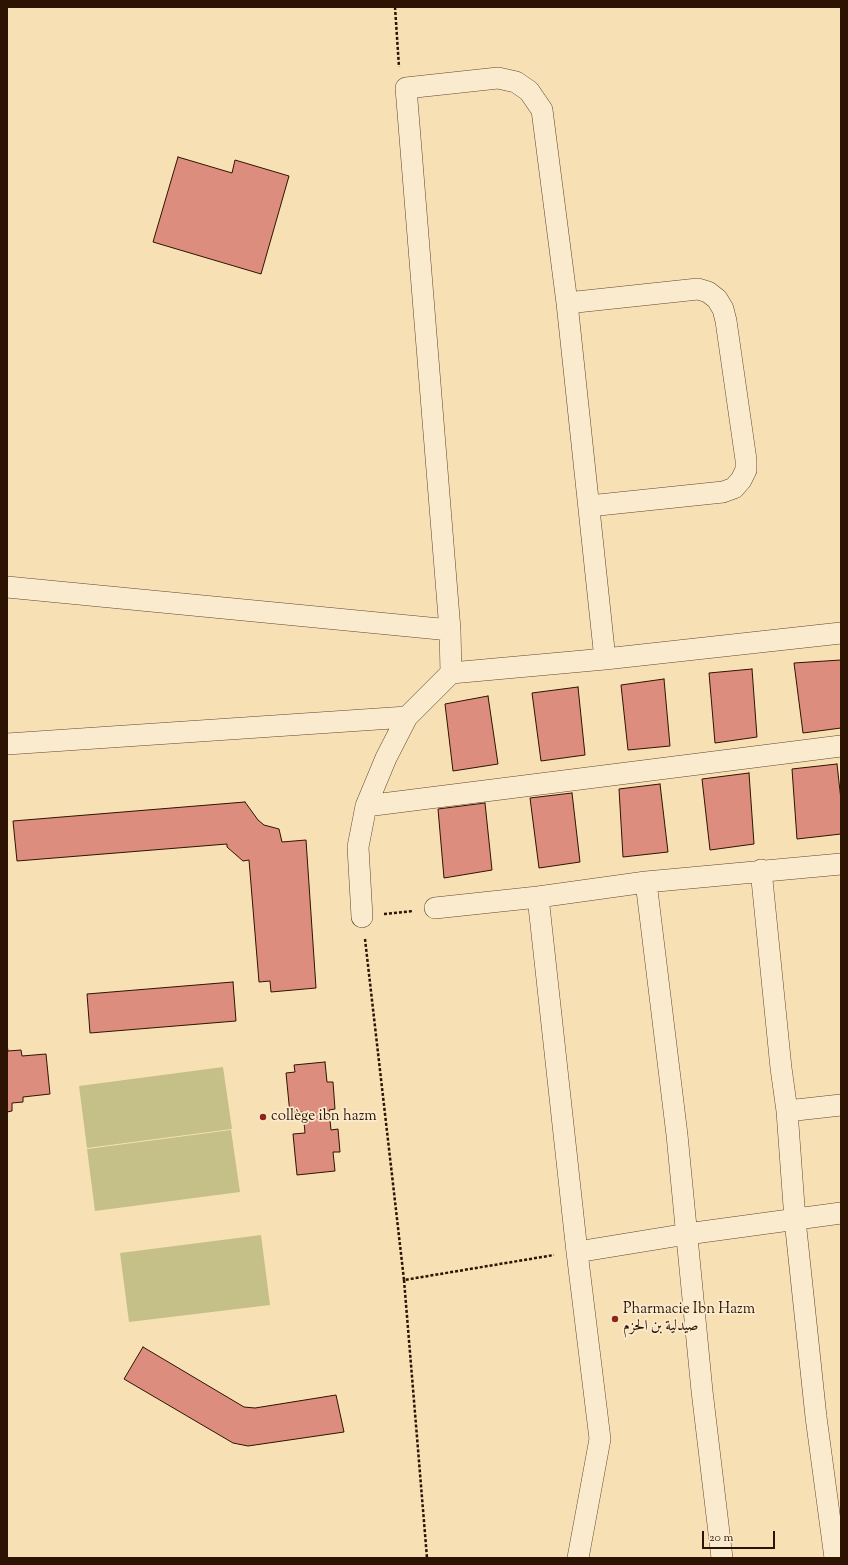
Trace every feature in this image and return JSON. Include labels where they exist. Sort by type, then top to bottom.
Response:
[{"type":"street","points":[[452,673],[450,630],[406,88],[498,78],[516,82],[529,91],[542,110],[567,302],[605,659]]},
{"type":"street","points":[[567,302],[698,289],[708,292],[717,299],[723,309],[726,321],[746,460],[746,470],[741,480],[734,488],[723,492],[589,506]]},
{"type":"street","points":[[7,587],[450,630]]},
{"type":"street","points":[[362,917],[358,847],[366,806],[386,758],[407,716],[452,673],[605,659],[841,633]]},
{"type":"street","points":[[7,744],[407,716]]},
{"type":"street","points":[[366,806],[841,746]]},
{"type":"street","points":[[435,908],[538,897],[646,882],[761,870],[841,864]]},
{"type":"street","points":[[761,870],[781,1068],[787,1111],[795,1220],[816,1417],[835,1558]]},
{"type":"street","points":[[646,882],[677,1135],[702,1391],[722,1558]]},
{"type":"street","points":[[538,897],[577,1252],[600,1439],[578,1558]]},
{"type":"street","points":[[787,1111],[841,1105]]},
{"type":"street","points":[[577,1252],[687,1234],[841,1213]]},
{"type":"path","points":[[394,7],[399,73],[406,88]]},
{"type":"path","points":[[427,1558],[404,1280],[362,917],[435,908]]},
{"type":"path","points":[[404,1280],[577,1252]]},
{"type":"shaded area","points":[[223,1067],[232,1129],[87,1148],[79,1086]]},
{"type":"shaded area","points":[[231,1130],[240,1192],[95,1211],[87,1149]]},
{"type":"shaded area","points":[[261,1235],[270,1305],[129,1322],[120,1253]]},
{"type":"building","points":[[178,157],[232,173],[235,160],[289,176],[261,274],[153,242]]},
{"type":"building","points":[[841,660],[841,728],[803,733],[794,663]]},
{"type":"building","points":[[752,669],[757,737],[715,743],[709,673]]},
{"type":"building","points":[[664,679],[670,746],[628,750],[621,685]]},
{"type":"building","points":[[578,687],[585,755],[541,761],[532,693]]},
{"type":"building","points":[[488,696],[498,764],[453,771],[445,704]]},
{"type":"building","points":[[837,764],[841,800],[841,834],[797,839],[792,769]]},
{"type":"building","points":[[749,773],[754,844],[710,850],[702,779]]},
{"type":"building","points":[[660,784],[668,852],[623,857],[619,789]]},
{"type":"building","points":[[572,793],[580,862],[539,868],[530,798]]},
{"type":"building","points":[[245,802],[258,820],[264,825],[279,829],[282,842],[306,840],[316,988],[271,992],[270,981],[259,982],[249,860],[243,861],[227,847],[227,844],[17,861],[13,821]]},
{"type":"building","points":[[485,803],[492,870],[444,878],[438,809]]},
{"type":"building","points":[[233,982],[236,1021],[90,1033],[87,994]]},
{"type":"building","points":[[7,1044],[8,1051],[21,1050],[22,1056],[46,1054],[50,1094],[23,1097],[23,1102],[12,1103],[12,1111],[7,1112]]},
{"type":"building","points":[[325,1062],[327,1082],[333,1082],[335,1109],[329,1110],[331,1130],[338,1129],[340,1152],[333,1152],[335,1171],[297,1175],[293,1134],[305,1133],[303,1112],[290,1114],[286,1073],[295,1072],[294,1065]]},
{"type":"building","points":[[143,1347],[244,1407],[255,1408],[336,1395],[344,1432],[248,1446],[233,1443],[124,1379]]},
{"type":"place","name":"collège ibn hazm","points":[[263,1117]]},
{"type":"place","name":"Pharmacie Ibn Hazm صيدلية بن الحزم","points":[[615,1319]]}]
